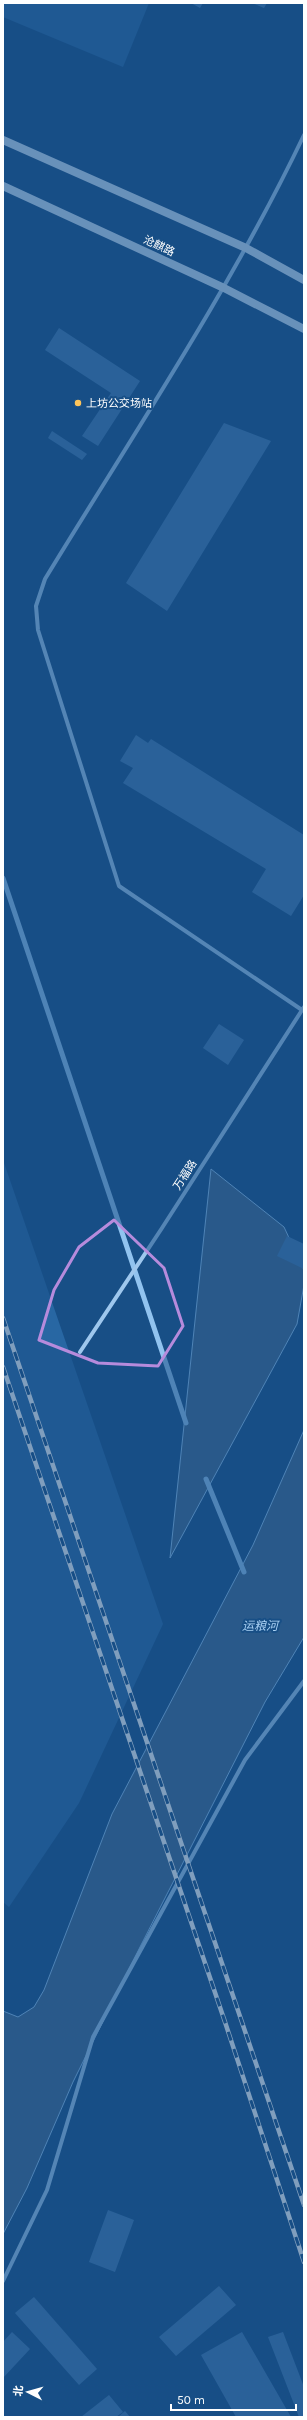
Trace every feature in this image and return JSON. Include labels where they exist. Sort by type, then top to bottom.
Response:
[{"type":"main road","points":[[3,140],[246,248],[304,280]]},
{"type":"main road","name":"沧麒路","points":[[3,186],[224,288],[304,329]]},
{"type":"street","points":[[303,1009],[119,886],[38,630],[36,606],[45,579],[224,288],[276,195],[304,135]]},
{"type":"street","name":"万福路","points":[[80,1352],[156,1238],[303,1009]]},
{"type":"street","points":[[3,2281],[47,2190],[93,2037],[245,1760],[304,1681]]},
{"type":"highlighted area","points":[[114,1220],[164,1268],[183,1326],[158,1366],[98,1363],[39,1340],[54,1290],[79,1247]]},
{"type":"shaded area","points":[[3,3],[149,3],[123,67],[3,17]]},
{"type":"shaded area","points":[[3,1160],[163,1624],[79,1803],[9,1907],[3,1902]]},
{"type":"water","points":[[211,1169],[284,1227],[304,1270],[304,1285],[297,1324],[170,1558]]},
{"type":"water","name":"运粮河","points":[[304,1430],[304,1637],[265,1702],[140,1947],[73,2082],[27,2188],[3,2234],[3,2011],[18,2017],[34,2007],[44,1990],[112,1814],[253,1545]]},
{"type":"building","points":[[191,3],[203,3],[200,8]]},
{"type":"building","points":[[252,3],[267,3],[264,8]]},
{"type":"building","points":[[59,328],[140,381],[98,446],[82,436],[111,393],[45,350]]},
{"type":"building","points":[[224,423],[271,441],[167,611],[126,583]]},
{"type":"building","points":[[52,431],[87,454],[82,460],[48,438]]},
{"type":"building","points":[[136,735],[148,743],[151,739],[304,835],[304,895],[291,916],[252,892],[266,869],[123,783],[133,768],[120,761]]},
{"type":"building","points":[[219,1024],[244,1040],[228,1065],[203,1048]]},
{"type":"building","points":[[287,1236],[304,1244],[304,1269],[277,1256]]},
{"type":"building","points":[[108,2210],[134,2220],[115,2272],[89,2262]]},
{"type":"building","points":[[219,2286],[236,2305],[176,2356],[159,2337]]},
{"type":"building","points":[[34,2297],[97,2369],[79,2385],[15,2313]]},
{"type":"building","points":[[12,2332],[30,2349],[3,2378],[3,2342]]},
{"type":"building","points":[[242,2332],[291,2417],[236,2417],[201,2355]]},
{"type":"building","points":[[283,2332],[304,2387],[304,2417],[299,2417],[268,2337]]},
{"type":"building","points":[[109,2395],[123,2412],[116,2417],[81,2417]]},
{"type":"building","points":[[125,2411],[130,2417],[118,2417]]},
{"type":"waterway","points":[[3,878],[186,1423]]},
{"type":"waterway","points":[[206,1479],[244,1572]]},
{"type":"railway","points":[[3,1318],[304,2205]]},
{"type":"railway","points":[[3,1367],[225,2022],[304,2262]]},
{"type":"place","name":"上坊公交场站","points":[[78,403]]}]
